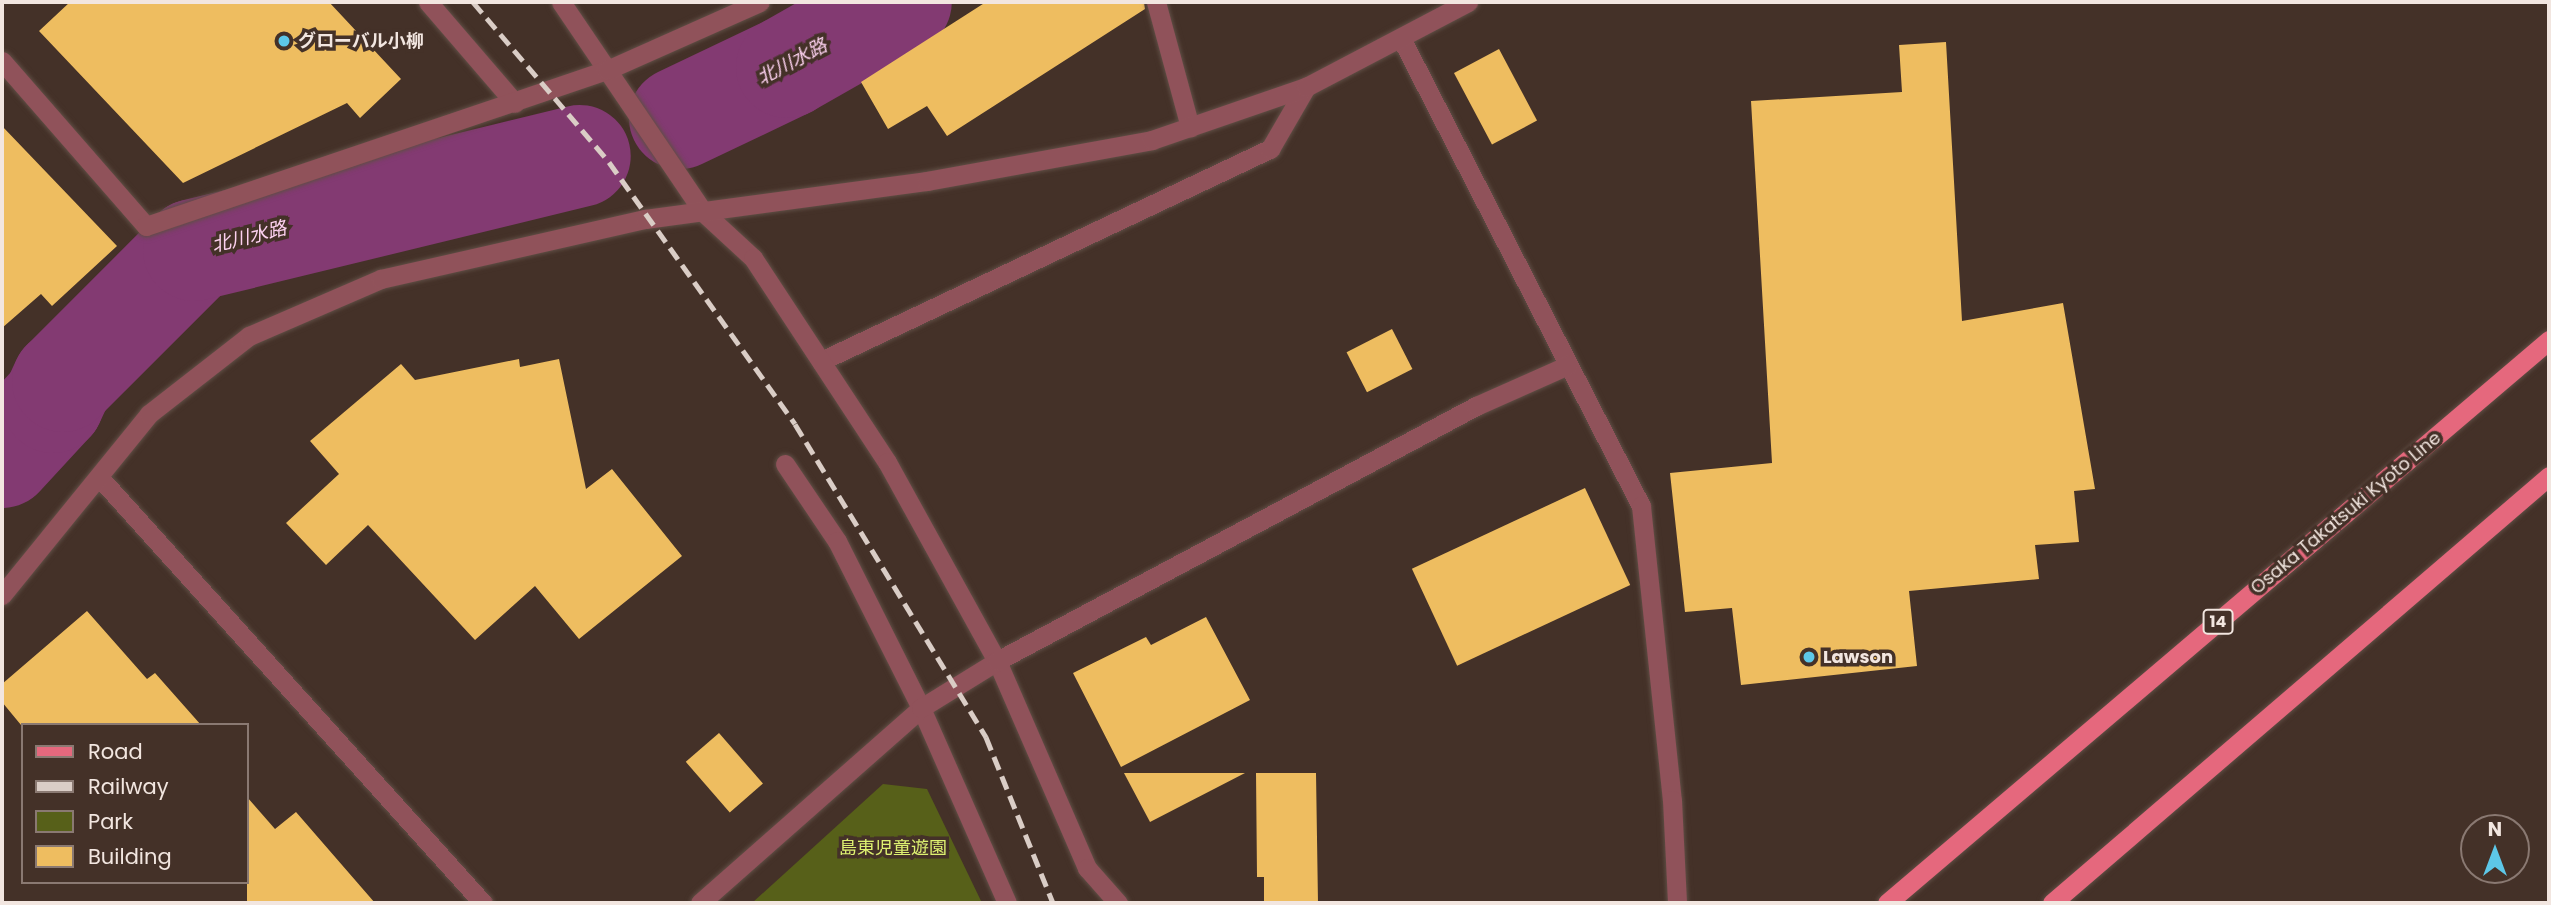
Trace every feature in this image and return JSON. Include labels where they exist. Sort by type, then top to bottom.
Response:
[{"type":"main road","name":"Osaka Takatsuki Kyoto Line","points":[[1887,903],[2549,340]]},
{"type":"main road","points":[[2052,903],[2549,476]]},
{"type":"street","points":[[428,2],[515,103]]},
{"type":"street","points":[[561,2],[703,212],[753,258],[887,462],[997,661],[1087,868],[1118,903]]},
{"type":"street","points":[[2,61],[146,226],[607,70],[760,2]]},
{"type":"street","points":[[1156,2],[1189,127]]},
{"type":"street","points":[[2,595],[100,478],[149,414],[250,336],[381,279],[535,240],[703,212],[927,181],[1152,140],[1306,87],[1468,2]]},
{"type":"street","points":[[1401,38],[1641,506],[1672,800],[1676,903]]},
{"type":"street","points":[[821,361],[1270,149],[1306,87]]},
{"type":"street","points":[[700,903],[921,708],[997,661],[1476,407],[1568,365]]},
{"type":"street","points":[[785,464],[838,541],[921,708],[1007,903]]},
{"type":"street","points":[[100,478],[484,903]]},
{"type":"green space","name":"島東児童遊園","points":[[883,784],[927,789],[982,903],[752,903]]},
{"type":"building","points":[[70,2],[329,2],[401,79],[360,118],[347,103],[183,183],[39,31]]},
{"type":"building","points":[[986,2],[1144,2],[1145,9],[947,136],[927,106],[888,129],[861,82]]},
{"type":"building","points":[[1946,42],[1962,321],[2063,303],[2095,489],[2074,491],[2079,542],[2035,545],[2039,579],[1909,591],[1917,666],[1741,685],[1732,608],[1685,612],[1670,473],[1772,463],[1751,101],[1902,92],[1899,45]]},
{"type":"building","points":[[1499,49],[1537,121],[1492,144],[1454,73]]},
{"type":"building","points":[[2,126],[117,246],[52,306],[41,294],[2,328]]},
{"type":"building","points":[[1392,329],[1412,369],[1367,392],[1347,352]]},
{"type":"building","points":[[519,359],[520,367],[559,359],[586,489],[612,469],[682,556],[579,639],[535,586],[475,640],[368,525],[326,565],[286,523],[339,474],[310,441],[401,364],[415,380]]},
{"type":"building","points":[[1585,488],[1630,585],[1457,666],[1412,569]]},
{"type":"building","points":[[87,611],[147,679],[155,673],[199,723],[21,725],[2,702],[2,684]]},
{"type":"building","points":[[1206,617],[1250,700],[1121,767],[1073,673],[1146,637],[1151,645]]},
{"type":"building","points":[[719,733],[763,784],[730,812],[686,762]]},
{"type":"building","points":[[1124,773],[1245,773],[1150,822]]},
{"type":"building","points":[[1256,773],[1316,773],[1318,903],[1264,903],[1264,877],[1257,877]]},
{"type":"building","points":[[248,798],[275,829],[296,812],[375,903],[247,903]]},
{"type":"waterway","name":"北川水路","points":[[680,118],[787,67],[901,2]]},
{"type":"waterway","name":"北川水路","points":[[2,457],[53,402],[63,381],[194,250],[580,156]]},
{"type":"railway","points":[[473,2],[609,162],[795,424],[986,737],[1053,903]]},
{"type":"place","name":"グローバル小柳","points":[[284,41]]},
{"type":"place","name":"Lawson","points":[[1809,657]]}]
